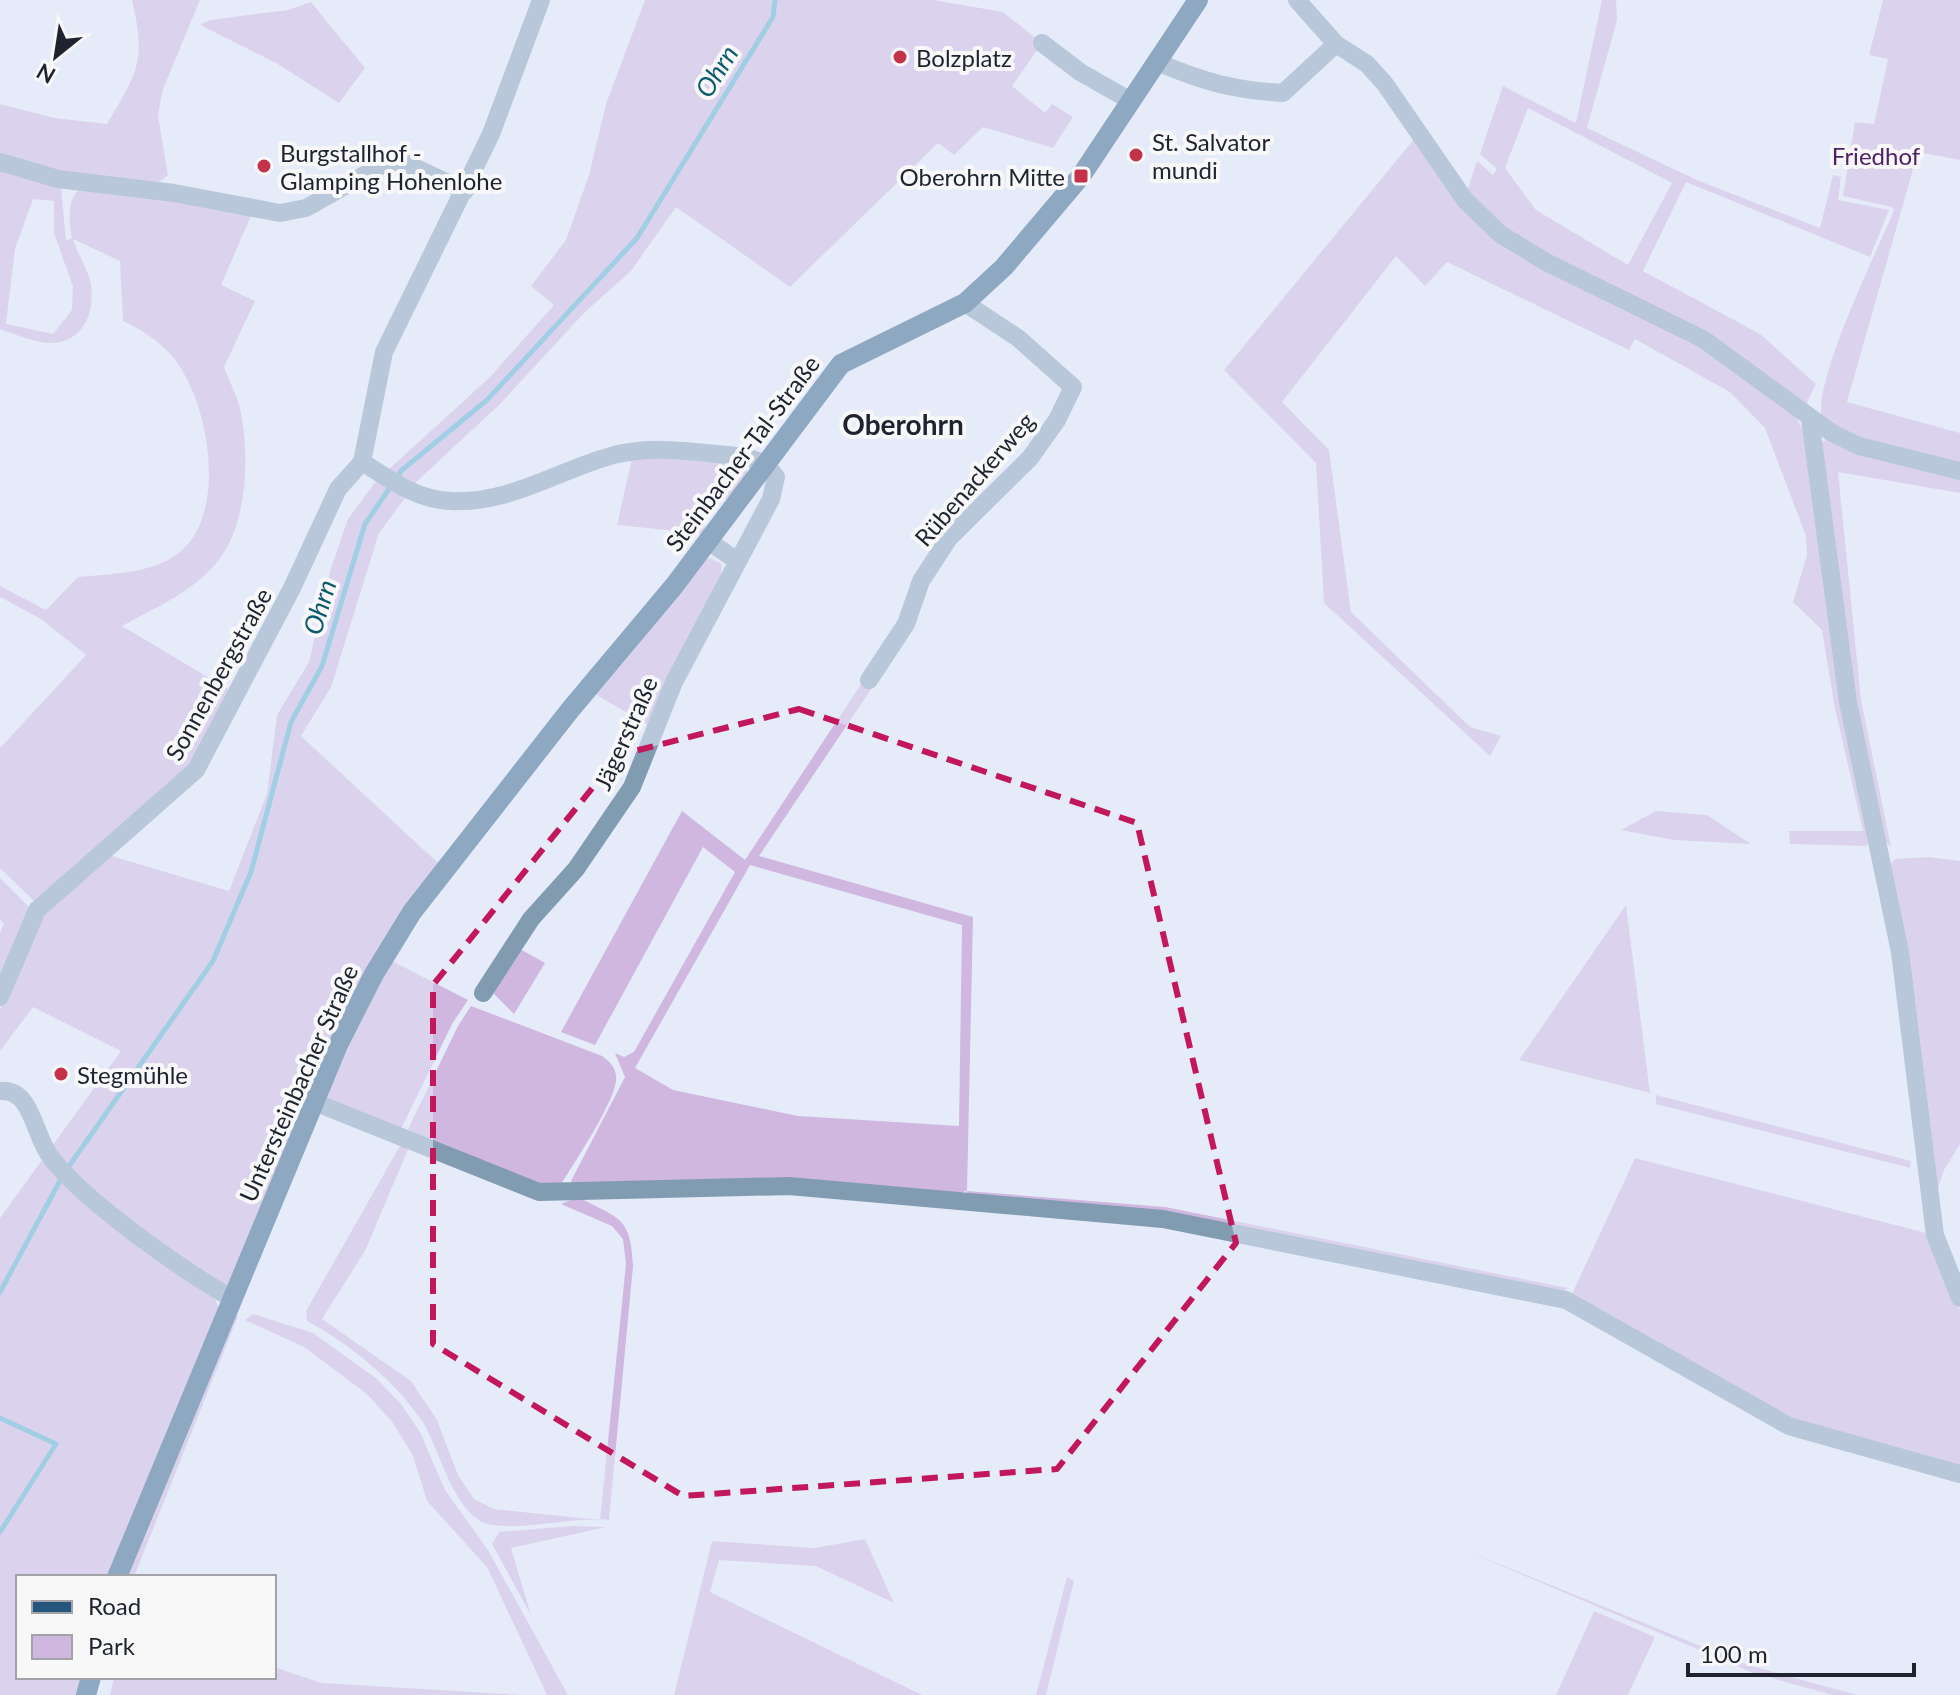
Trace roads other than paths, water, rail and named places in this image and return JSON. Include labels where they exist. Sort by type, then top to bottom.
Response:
[{"type":"main road","name":"Steinbacher-Tal-Straße","points":[[674,586],[841,364],[965,303],[1004,267],[1081,176],[1198,0]]},
{"type":"main road","name":"Untersteinbacher Straße","points":[[118,1575],[314,1102],[360,1000],[412,912],[563,720],[674,586]]},
{"type":"street","points":[[541,0],[491,134],[384,352],[362,462],[418,497],[481,501],[518,492],[607,457],[633,451],[703,452],[747,457],[767,465]]},
{"type":"street","points":[[1297,0],[1336,44],[1367,64],[1385,84],[1465,200],[1500,234],[1546,262],[1703,339],[1810,419],[1859,446],[1960,471]]},
{"type":"street","points":[[1042,43],[1080,72],[1131,101]]},
{"type":"street","points":[[1157,62],[1199,80],[1244,92],[1283,93],[1336,44]]},
{"type":"street","points":[[0,162],[58,179],[174,193],[280,213],[306,208],[389,161],[405,163],[465,191]]},
{"type":"street","name":"Rübenackerweg","points":[[869,680],[906,624],[921,581],[949,538],[1030,458],[1057,420],[1073,387],[1018,338],[965,303]]},
{"type":"street","points":[[1810,419],[1848,702],[1900,952],[1935,1235],[1960,1298]]},
{"type":"street","name":"Sonnenbergstraße","points":[[0,997],[37,910],[196,770],[292,588],[338,489],[362,462]]},
{"type":"street","name":"Jägerstraße","points":[[483,993],[531,919],[576,869],[632,787],[674,682],[776,486],[776,477],[767,465]]},
{"type":"street","points":[[708,541],[736,560]]},
{"type":"street","points":[[0,1091],[19,1094],[26,1103],[36,1134],[51,1159],[77,1185],[121,1221],[233,1299]]},
{"type":"street","points":[[314,1102],[539,1192],[789,1186],[1163,1219],[1566,1300],[1789,1426],[1960,1474]]},
{"type":"waterway","name":"Ohrn","points":[[67,1169],[213,961],[251,872],[291,722],[322,666],[365,524],[402,470],[487,400],[637,238],[773,17],[775,0]]},
{"type":"waterway","name":"Ohrn","points":[[0,1292],[62,1177]]},
{"type":"waterway","name":"Ohrn","points":[[0,1418],[56,1444],[0,1532]]},
{"type":"place","name":"Bolzplatz","points":[[900,57]]},
{"type":"place","name":"St. Salvator mundi","points":[[1136,155]]},
{"type":"place","name":"Burgstallhof - Glamping Hohenlohe","points":[[264,166]]},
{"type":"place","name":"Oberohrn Mitte","points":[[1081,176]]},
{"type":"place","name":"Stegmühle","points":[[61,1074]]},
{"type":"district","name":"Oberohrn","points":[[903,424]]},
{"type":"park label","name":"Friedhof","points":[[1876,155]]}]
